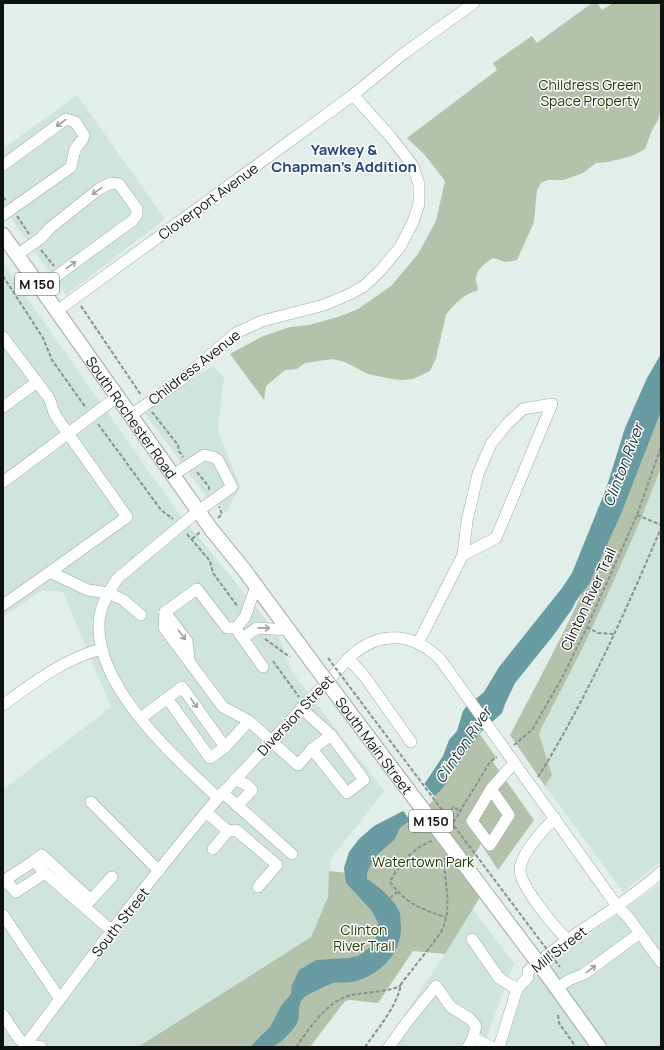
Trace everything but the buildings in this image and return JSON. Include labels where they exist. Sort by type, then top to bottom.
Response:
[{"type":"main road","name":"South Rochester Road","points":[[3,236],[198,511],[260,592]]},
{"type":"main road","name":"South Main Street","points":[[260,592],[557,988],[599,1047]]},
{"type":"street","name":"Cloverport Avenue","points":[[57,311],[352,95],[403,54],[474,3]]},
{"type":"street","name":"Childress Avenue","points":[[131,415],[181,380],[236,333],[262,321],[324,305],[364,286],[380,271],[400,247],[413,222],[419,204],[419,184],[413,166],[390,136],[352,95]]},
{"type":"street","points":[[3,165],[66,119],[75,122],[84,135],[83,139],[75,149],[70,167],[3,215]]},
{"type":"street","points":[[17,255],[41,238],[50,228],[99,189],[111,183],[119,184],[137,209],[137,215],[132,221],[40,288]]},
{"type":"street","points":[[3,337],[49,398],[55,415],[127,517],[3,605]]},
{"type":"street","points":[[3,407],[37,382]]},
{"type":"street","points":[[3,482],[117,397]]},
{"type":"street","points":[[418,643],[463,555],[469,513],[478,474],[491,444],[507,424],[523,409],[552,404],[496,538],[463,555]]},
{"type":"street","points":[[173,475],[204,455],[218,460],[232,487],[198,511],[118,578],[108,593],[101,612],[99,622],[102,649],[114,678],[130,706],[176,757],[220,796],[237,806],[292,854]]},
{"type":"street","points":[[50,572],[88,590],[108,593],[122,599],[141,615]]},
{"type":"street","points":[[260,592],[246,617],[236,628],[227,628],[197,589],[165,612],[164,628],[223,707],[249,721],[298,765],[312,749],[331,735]]},
{"type":"street","points":[[236,628],[263,667]]},
{"type":"street","points":[[243,638],[257,628],[288,630]]},
{"type":"street","name":"Diversion Street","points":[[220,796],[271,740],[300,703],[348,658],[364,646],[380,639],[404,638],[418,643],[440,659],[617,906],[628,917],[661,962]]},
{"type":"street","points":[[3,705],[36,680],[85,653],[102,649]]},
{"type":"street","points":[[348,658],[365,677],[411,742]]},
{"type":"street","points":[[141,718],[182,687],[226,747]]},
{"type":"street","points":[[167,698],[210,758],[226,747],[249,721]]},
{"type":"street","points":[[300,703],[331,735],[364,780],[346,793],[312,749]]},
{"type":"street","points":[[491,789],[514,763]]},
{"type":"street","points":[[235,779],[247,785],[252,790],[237,806]]},
{"type":"street","name":"South Street","points":[[25,1046],[112,931],[220,796]]},
{"type":"street","points":[[91,802],[159,871]]},
{"type":"street","points":[[206,812],[228,831]]},
{"type":"street","points":[[555,818],[537,835],[522,863],[520,871],[522,881],[557,930],[568,940]]},
{"type":"street","points":[[213,849],[228,831],[236,830],[277,865],[258,887]]},
{"type":"street","points":[[45,873],[16,892],[5,880],[34,862],[42,855],[69,887],[88,903],[112,931]]},
{"type":"street","points":[[34,862],[45,873],[69,887]]},
{"type":"street","name":"Mill Street","points":[[499,1047],[517,989],[528,977],[528,971],[537,962],[617,906],[661,872]]},
{"type":"street","points":[[88,903],[112,877]]},
{"type":"street","points":[[3,915],[60,999]]},
{"type":"street","points":[[557,988],[573,978],[584,974],[640,933]]},
{"type":"street","points":[[472,939],[499,978],[517,989]]},
{"type":"street","points":[[389,1047],[436,986],[451,1007],[470,1019],[476,1026],[471,1043],[491,1047]]},
{"type":"street","points":[[3,1015],[25,1046],[42,1047]]},
{"type":"path","points":[[16,215],[31,237]]},
{"type":"path","points":[[39,247],[55,268]]},
{"type":"path","points":[[3,276],[42,338],[52,360],[161,510],[180,526],[210,560],[213,573],[246,617]]},
{"type":"path","points":[[79,304],[141,396]]},
{"type":"path","points":[[151,410],[178,445],[184,458]]},
{"type":"path","name":"Clinton River Trail","points":[[511,747],[532,730],[544,712],[563,676],[587,627],[637,515],[661,447]]},
{"type":"path","points":[[195,470],[208,487],[209,493]]},
{"type":"path","points":[[219,507],[222,514],[221,515]]},
{"type":"path","points":[[532,787],[581,701],[615,634],[661,526],[637,515]]},
{"type":"path","points":[[587,627],[598,633],[615,634]]},
{"type":"path","points":[[262,642],[262,637],[290,657]]},
{"type":"path","points":[[269,656],[300,703]]},
{"type":"path","points":[[328,658],[560,967]]},
{"type":"path","points":[[449,832],[490,762],[501,754]]},
{"type":"path","points":[[451,810],[453,807],[460,811]]},
{"type":"path","points":[[434,841],[422,845],[411,854],[394,873],[390,882],[397,892],[411,904],[428,912],[446,917]]},
{"type":"path","points":[[296,1047],[318,1018],[342,998],[394,988],[401,984],[440,934],[444,926],[448,901],[445,884],[444,850]]},
{"type":"path","points":[[390,898],[397,892]]},
{"type":"path","points":[[365,1047],[393,1006],[400,991],[401,984]]},
{"type":"path","points":[[558,1014],[559,1023],[576,1047]]},
{"type":"shaded area","points":[[77,95],[165,219],[66,295],[3,207],[3,149]]},
{"type":"shaded area","points":[[3,264],[176,510],[278,634],[292,672],[384,791],[330,860],[328,897],[311,937],[138,1047],[3,1047],[3,790],[111,707],[63,592],[42,590],[3,617]]},
{"type":"shaded area","points":[[212,366],[224,377],[218,430],[240,487],[226,513],[206,496],[144,412]]},
{"type":"shaded area","points":[[661,465],[661,861],[623,892],[545,786],[552,775],[539,734],[611,587],[641,519]]},
{"type":"shaded area","points":[[661,883],[661,1047],[505,1047],[528,977]]},
{"type":"shaded area","points":[[472,908],[514,963],[483,1047],[383,1047],[445,954]]},
{"type":"green space","name":"Childress Green Space Property","points":[[592,3],[597,3],[602,10],[613,3],[661,3],[661,108],[658,120],[652,130],[645,149],[632,156],[608,162],[596,163],[583,173],[563,180],[548,180],[541,183],[537,190],[534,222],[517,260],[506,262],[493,258],[478,271],[476,278],[478,287],[477,291],[468,294],[460,300],[446,315],[436,358],[430,371],[413,379],[401,380],[368,374],[345,362],[332,359],[305,363],[297,369],[285,370],[266,386],[264,400],[230,354],[261,337],[290,327],[309,325],[341,316],[358,309],[391,286],[418,254],[436,221],[445,181],[424,154],[407,138],[497,70],[493,63],[532,36],[537,43]]},
{"type":"green space","points":[[654,412],[661,414],[661,467],[641,519],[611,587],[582,649],[539,734],[552,775],[545,786],[510,735],[588,581],[617,514]]},
{"type":"green space","name":"Clinton River Trail","points":[[471,722],[496,757],[493,762],[534,820],[498,870],[481,844],[465,871],[482,894],[445,954],[413,951],[378,1003],[350,1000],[345,1001],[310,1047],[138,1047],[311,937],[328,897],[329,871],[349,873],[371,863],[437,778]]},
{"type":"water","name":"Clinton River","points":[[661,354],[661,411],[621,514],[589,584],[553,636],[515,683],[502,713],[475,739],[459,764],[447,777],[446,783],[442,789],[400,828],[395,839],[378,854],[370,866],[367,873],[367,879],[389,897],[400,913],[400,936],[394,953],[375,973],[354,982],[333,983],[303,998],[300,1004],[297,1023],[287,1036],[274,1046],[250,1047],[270,1027],[281,1006],[291,994],[292,985],[299,970],[316,960],[358,956],[372,946],[377,935],[378,923],[372,911],[346,883],[344,868],[349,852],[359,839],[374,826],[403,811],[425,783],[443,756],[449,740],[457,731],[463,711],[484,692],[499,667],[562,588],[572,573],[606,489],[625,428],[647,378]]},
{"type":"pier","points":[[423,782],[436,798],[411,822],[402,809]]},
{"type":"district","name":"Yawkey & Chapman's Addition","points":[[344,158]]},
{"type":"park label","name":"Watertown Park","points":[[423,861]]}]
